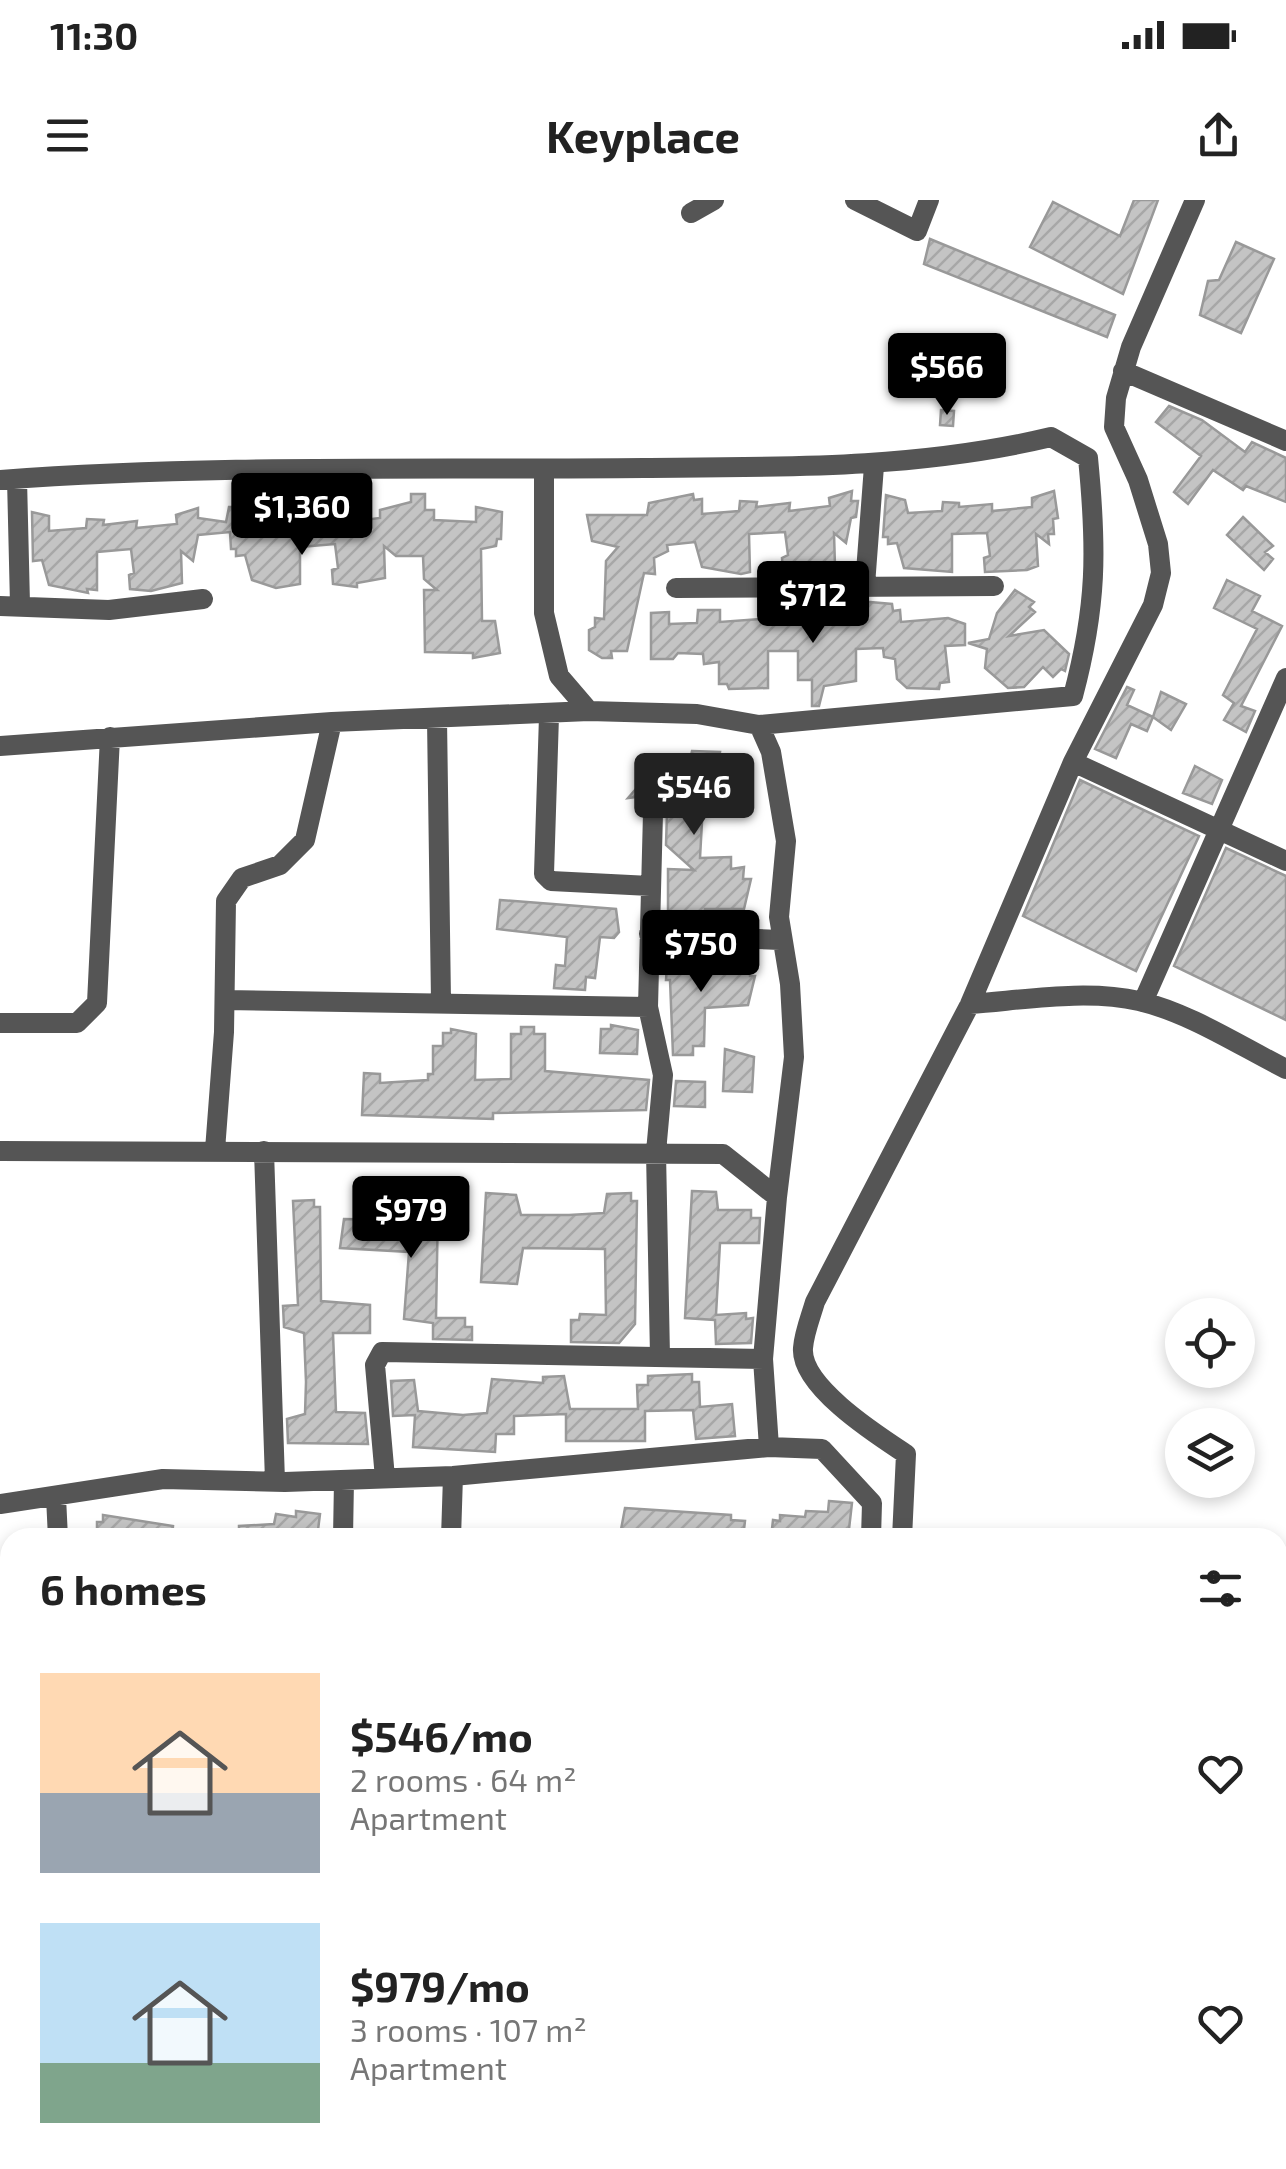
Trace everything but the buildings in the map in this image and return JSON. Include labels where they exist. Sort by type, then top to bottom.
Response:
[{"type":"street","points":[[691,213],[714,200]]},
{"type":"street","points":[[855,200],[917,231],[928,200]]},
{"type":"street","points":[[902,1528],[906,1454],[861,1424],[816,1381],[802,1349],[816,1302],[970,1004],[1073,762],[1153,605],[1161,573],[1158,544],[1138,480],[1114,427],[1122,371],[1195,200]]},
{"type":"street","points":[[1122,371],[1286,441]]},
{"type":"street","points":[[0,746],[332,722],[549,716],[589,711],[698,714],[759,724],[1073,696],[1091,627],[1096,537],[1088,458],[1051,437],[1002,449],[874,466],[239,470],[9,480],[10,605],[109,610],[204,599]]},
{"type":"street","points":[[865,584],[874,466]]},
{"type":"street","points":[[544,469],[544,612],[558,676],[589,711]]},
{"type":"street","points":[[676,588],[994,586]]},
{"type":"street","points":[[1143,1002],[1286,678]]},
{"type":"street","points":[[549,716],[544,874],[551,881],[650,886]]},
{"type":"street","points":[[437,719],[441,1000]]},
{"type":"street","points":[[216,1150],[226,900],[242,878],[280,865],[304,840],[332,722]]},
{"type":"street","points":[[759,724],[772,752],[786,841],[780,940],[790,984],[794,1056],[777,1197],[764,1359],[769,1447]]},
{"type":"street","points":[[0,1023],[77,1023],[97,1003],[110,737]]},
{"type":"street","points":[[1073,762],[1218,833],[1286,861]]},
{"type":"street","points":[[653,813],[648,1008],[663,1075],[656,1152],[660,1356]]},
{"type":"street","points":[[649,934],[780,940]]},
{"type":"street","points":[[970,1004],[1068,997],[1143,1002],[1286,1069]]},
{"type":"street","points":[[225,1000],[441,1000],[648,1008]]},
{"type":"street","points":[[264,1151],[274,1481]]},
{"type":"street","points":[[0,1152],[723,1154],[777,1197]]},
{"type":"street","points":[[385,1478],[374,1364],[382,1352],[764,1359]]},
{"type":"street","points":[[0,1504],[162,1479],[274,1481],[453,1476],[769,1447],[822,1450],[872,1503],[871,1528]]},
{"type":"street","points":[[451,1528],[453,1476]]},
{"type":"street","points":[[343,1528],[344,1480]]},
{"type":"street","points":[[56,1497],[58,1528]]}]
